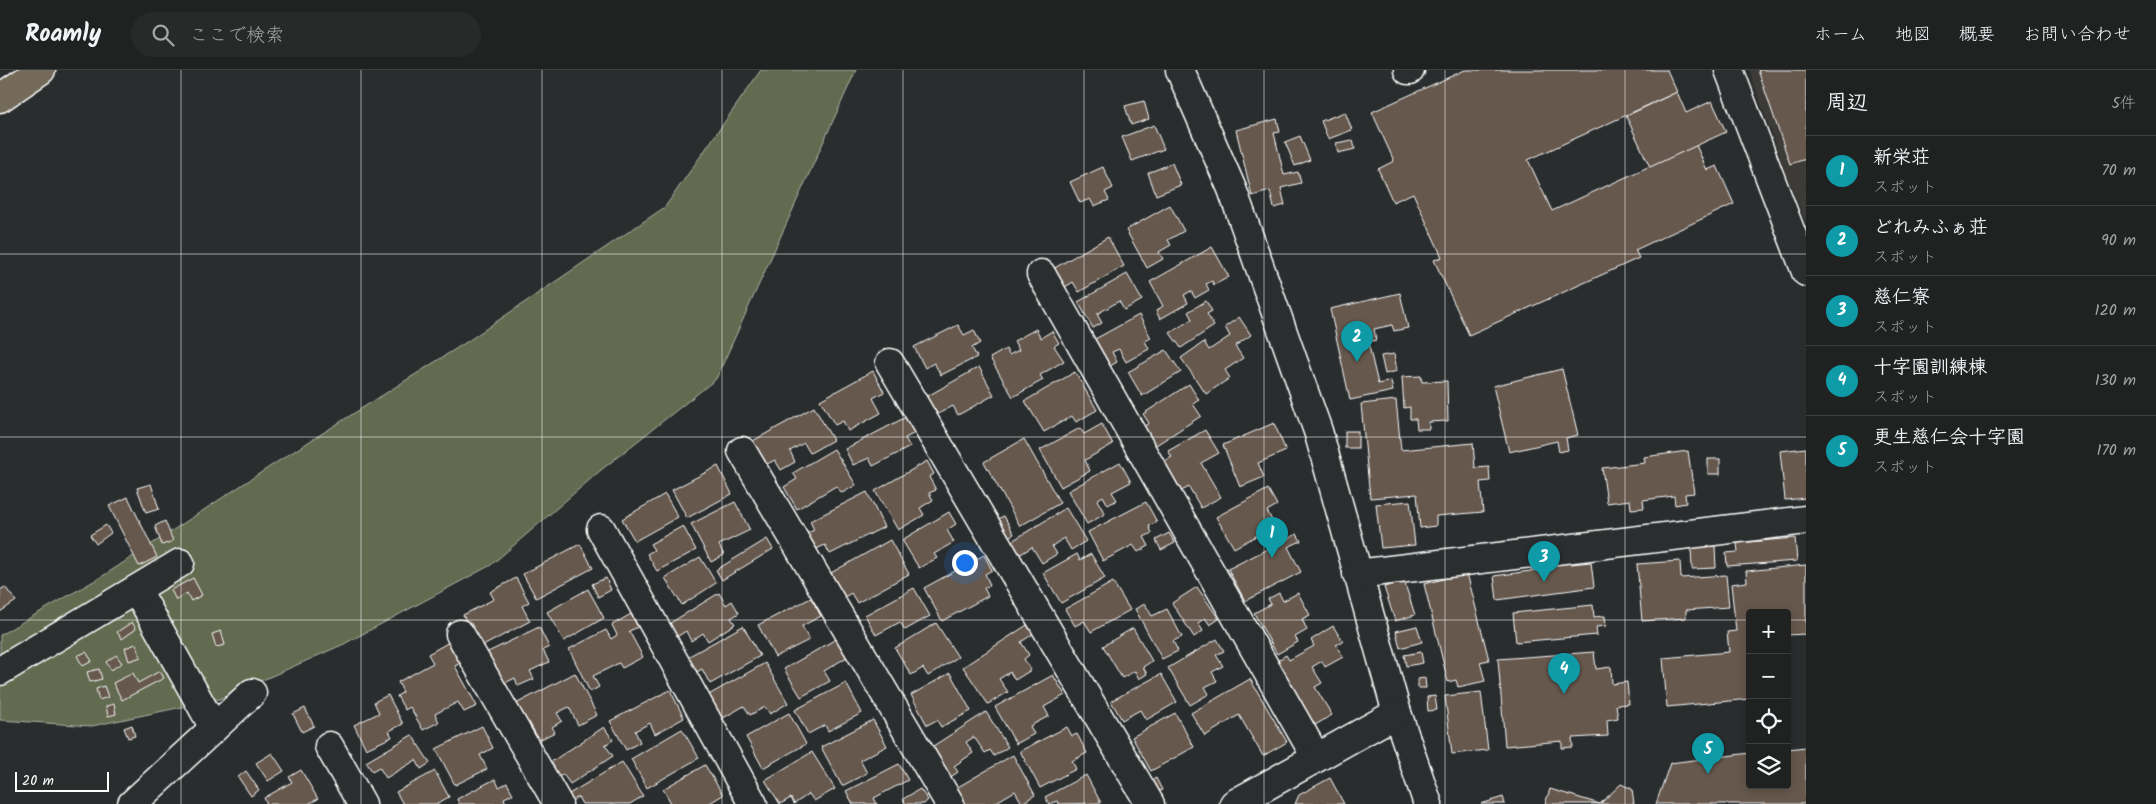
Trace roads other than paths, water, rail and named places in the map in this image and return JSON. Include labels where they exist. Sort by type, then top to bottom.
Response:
[{"type":"highway","points":[[0,98],[41,70]]},
{"type":"street","points":[[1180,70],[1232,189],[1315,421],[1397,713],[1428,804]]},
{"type":"street","points":[[1729,70],[1776,187],[1806,272]]},
{"type":"street","points":[[1041,274],[1316,757]]},
{"type":"street","points":[[890,363],[1150,804]]},
{"type":"street","points":[[742,451],[950,804]]},
{"type":"street","points":[[1358,574],[1806,520]]},
{"type":"street","points":[[601,529],[753,804]]},
{"type":"street","points":[[0,671],[180,563]]},
{"type":"street","points":[[137,590],[214,728]]},
{"type":"street","points":[[460,634],[558,804]]},
{"type":"street","points":[[132,804],[161,793],[214,728],[252,693]]},
{"type":"street","points":[[1234,804],[1270,795],[1316,757],[1397,713]]},
{"type":"street","points":[[329,746],[362,804]]},
{"type":"place","name":"どれみふぁ荘","points":[[1357,362]]},
{"type":"place","name":"新栄荘","points":[[1272,558]]},
{"type":"place","name":"慈仁寮","points":[[1544,582]]},
{"type":"place","name":"十字園訓練棟","points":[[1564,694]]},
{"type":"place","name":"更生慈仁会十字園","points":[[1708,774]]}]
